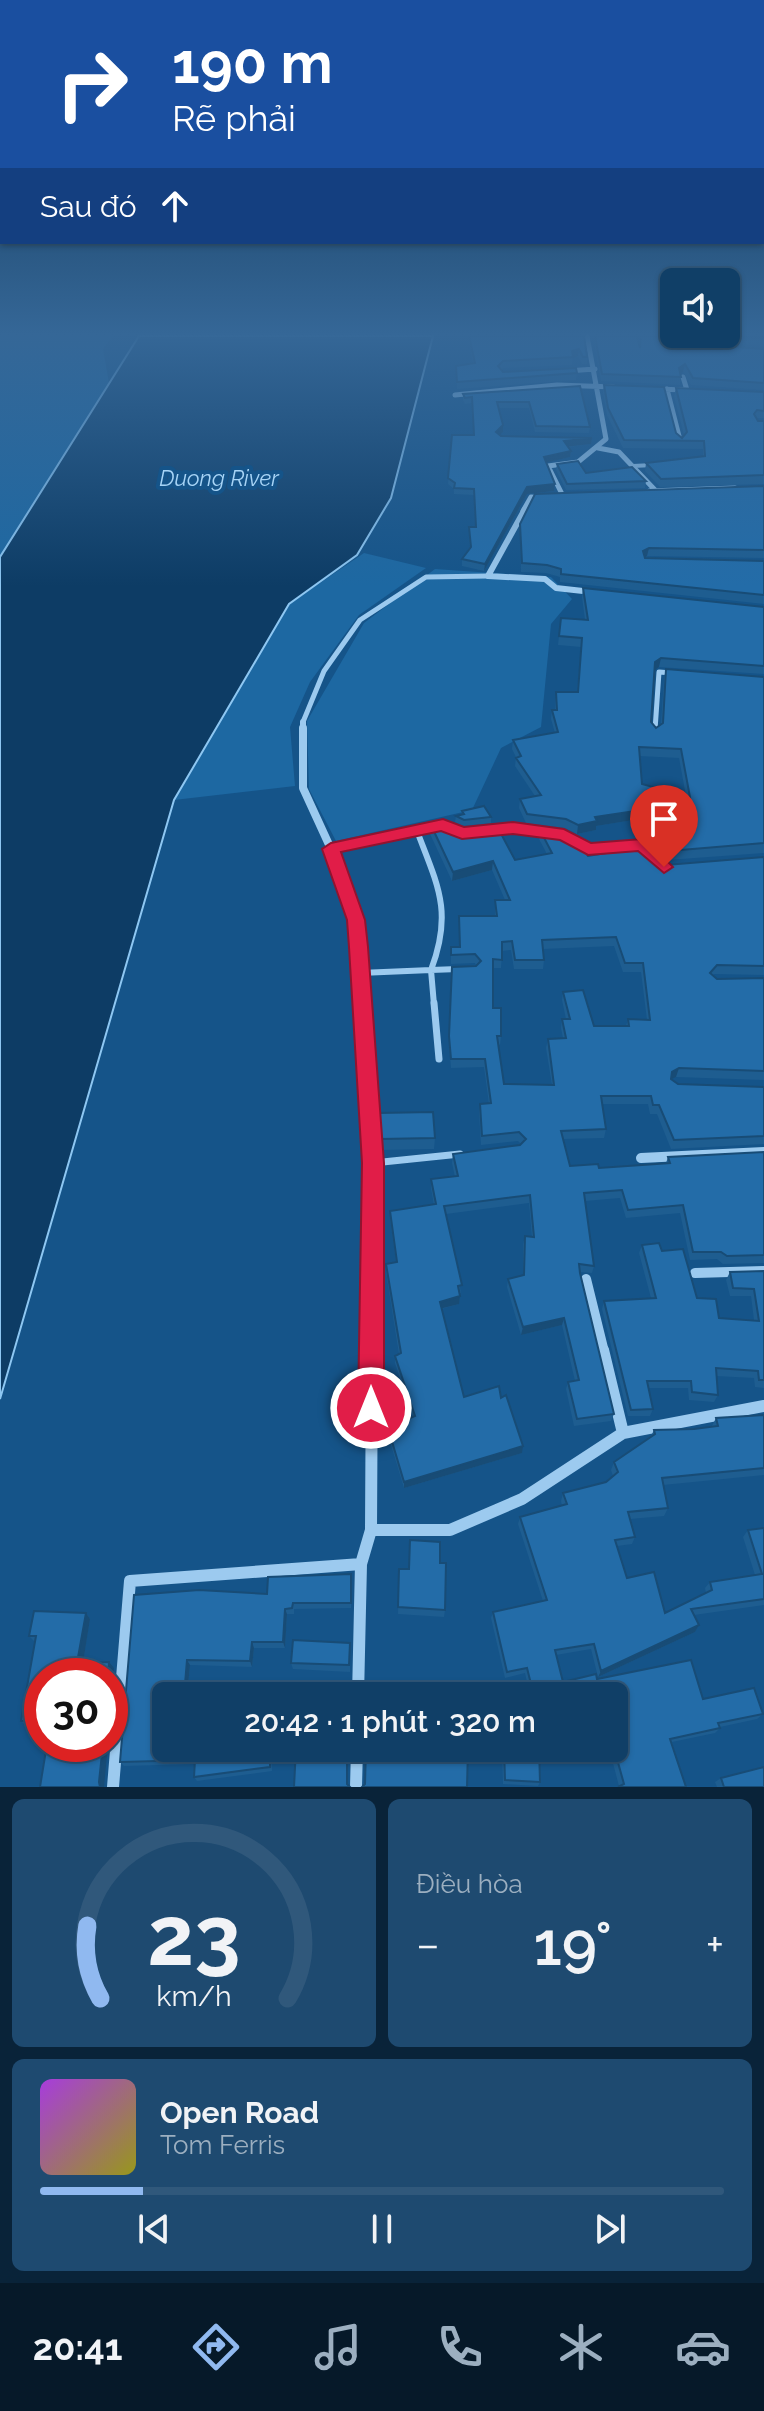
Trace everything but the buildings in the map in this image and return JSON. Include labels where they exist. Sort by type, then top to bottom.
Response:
[{"type":"street","points":[[603,419],[606,439]]},
{"type":"street","points":[[675,419],[680,440]]},
{"type":"street","points":[[591,439],[606,439]]},
{"type":"street","points":[[564,498],[548,466],[578,462],[606,439]]},
{"type":"street","points":[[598,448],[619,452],[655,490]]},
{"type":"street","points":[[642,493],[655,490],[751,488]]},
{"type":"street","points":[[578,498],[531,497],[488,576],[545,579],[556,588],[600,593]]},
{"type":"street","points":[[303,722],[303,788],[331,849],[356,920],[373,1163],[371,1530],[361,1564],[358,1682]]},
{"type":"street","points":[[475,832],[513,828],[564,835],[588,849],[642,845],[664,867]]},
{"type":"street","points":[[641,1158],[764,1152]]},
{"type":"street","points":[[695,1273],[764,1271]]},
{"type":"street","points":[[586,1279],[623,1433]]},
{"type":"street","points":[[371,1530],[450,1530],[522,1499],[623,1433],[764,1406]]},
{"type":"street","points":[[113,1787],[130,1581],[361,1564]]},
{"type":"street","points":[[356,1787],[357,1762]]},
{"type":"lane","points":[[633,466],[661,464]]},
{"type":"lane","points":[[303,722],[324,671],[360,620],[426,577],[488,576]]},
{"type":"lane","points":[[655,731],[659,672],[674,673]]},
{"type":"lane","points":[[331,849],[430,828]]},
{"type":"lane","points":[[417,831],[442,895],[442,941],[431,970],[439,1059]]},
{"type":"lane","points":[[360,973],[474,969]]},
{"type":"lane","points":[[373,1163],[474,1152]]},
{"type":"shaded area","points":[[0,419],[86,419],[0,557]]},
{"type":"shaded area","points":[[364,553],[426,568],[359,615],[310,682],[290,727],[295,786],[174,800],[289,604]]},
{"type":"shaded area","points":[[435,569],[551,577],[572,599],[551,624],[541,727],[501,748],[472,810],[336,841],[309,789],[307,721],[364,623]]},
{"type":"water","name":"Duong River","points":[[87,419],[411,419],[391,498],[357,555],[289,604],[174,800],[0,1399],[0,557]]},
{"type":"route","points":[[371,1408],[373,1163],[358,947],[356,920],[331,849],[443,824],[462,833],[513,828],[564,835],[588,849],[642,845],[664,867]]}]
